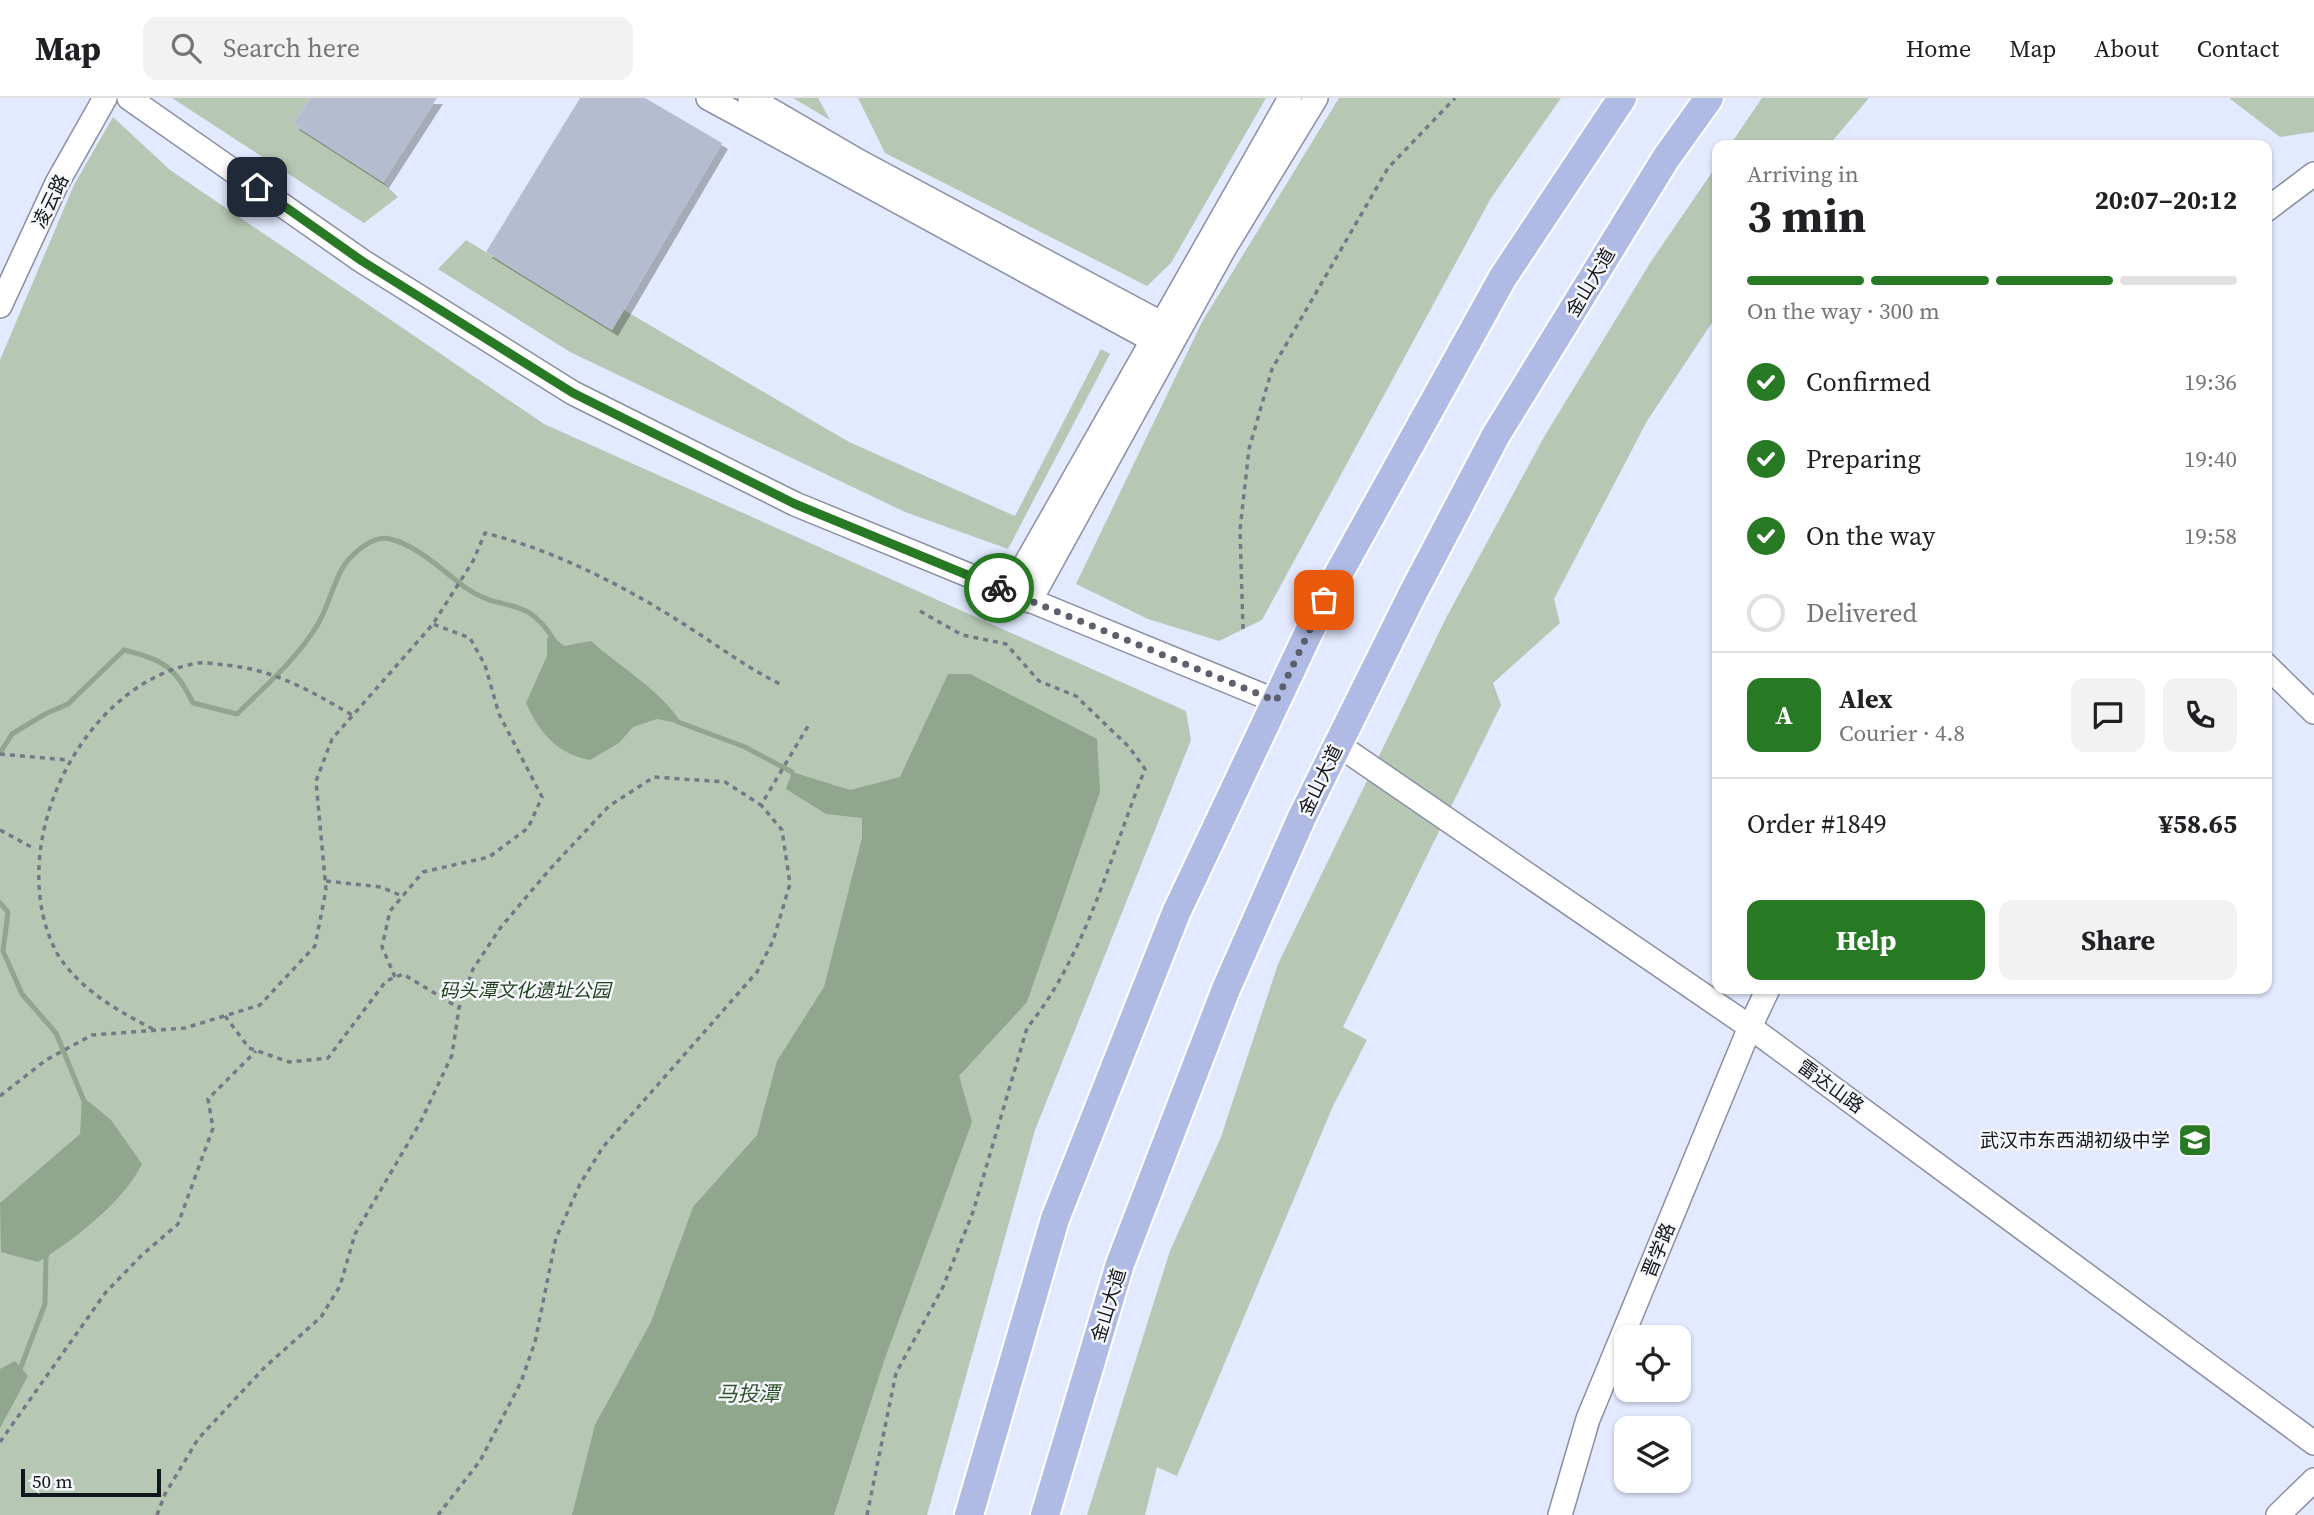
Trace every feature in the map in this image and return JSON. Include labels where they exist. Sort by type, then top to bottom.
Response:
[{"type":"main road","points":[[969,1515],[1055,1219],[1176,913],[1324,600],[1503,277],[1622,98]]},
{"type":"main road","name":"金山大道","points":[[1045,1515],[1119,1264],[1226,989],[1337,744],[1496,435],[1666,158],[1709,98]]},
{"type":"street","name":"凌云路","points":[[0,306],[57,183],[105,98]]},
{"type":"street","points":[[129,98],[362,261],[573,393],[795,504],[1276,701]]},
{"type":"street","points":[[708,98],[1164,336]]},
{"type":"street","points":[[750,98],[1164,336]]},
{"type":"street","points":[[1020,597],[1164,336],[1290,98]]},
{"type":"street","points":[[1164,336],[1224,249],[1316,98]]},
{"type":"street","points":[[2272,206],[2314,174]]},
{"type":"street","points":[[2272,671],[2314,712]]},
{"type":"street","name":"雷达山路","points":[[1337,744],[1750,1027],[2314,1443]]},
{"type":"street","name":"晋学路","points":[[1560,1515],[1588,1419],[1766,994]]},
{"type":"street","points":[[2278,1515],[2314,1480]]},
{"type":"path","points":[[1243,629],[1240,530],[1249,449],[1272,369],[1388,168],[1455,98]]},
{"type":"path","points":[[0,1096],[52,1057],[92,1035],[185,1028],[260,1005],[315,946],[326,881],[316,781],[332,739],[433,624],[466,572],[485,533],[557,557],[648,603],[752,670],[782,685]]},
{"type":"path","points":[[867,1515],[896,1373],[943,1287],[973,1212],[1027,1028],[1047,1003],[1094,908],[1114,847],[1145,769],[1129,747],[1076,696],[1039,681],[1006,644],[962,635],[920,611]]},
{"type":"path","points":[[395,977],[382,947],[390,911],[402,896],[423,872],[489,857],[528,828],[542,797],[504,726],[485,665],[470,638],[433,624]]},
{"type":"path","points":[[155,1030],[114,1009],[81,984],[57,954],[35,887],[37,837],[49,799],[67,761],[98,718],[128,692],[199,663],[250,667],[263,671],[288,680],[352,715]]},
{"type":"path","points":[[761,804],[808,726]]},
{"type":"path","points":[[0,754],[67,761]]},
{"type":"path","points":[[157,1515],[165,1494],[198,1439],[241,1391],[321,1317],[334,1296],[355,1234],[421,1121],[452,1055],[459,1008],[473,969],[501,926],[609,806],[654,777],[725,782],[761,804],[782,830],[790,884],[773,941],[757,972],[603,1147],[580,1184],[555,1238],[535,1342],[521,1382],[480,1461],[438,1515]]},
{"type":"path","points":[[0,831],[36,850]]},
{"type":"path","points":[[326,881],[380,887],[402,896]]},
{"type":"path","points":[[225,1016],[249,1048],[289,1062],[328,1058],[386,981],[403,974],[459,1008]]},
{"type":"path","points":[[0,1442],[106,1292],[178,1224],[212,1128],[208,1100],[256,1051]]},
{"type":"green space","points":[[172,98],[310,98],[293,124],[383,182],[398,197],[364,223]]},
{"type":"green space","points":[[793,98],[818,98],[830,120]]},
{"type":"green space","points":[[858,98],[1266,98],[1171,263],[1147,286],[885,153]]},
{"type":"green space","points":[[1339,98],[1561,98],[1491,198],[1262,620],[1219,641],[1148,619],[1076,584],[1202,322]]},
{"type":"green space","points":[[1762,98],[1869,98],[1833,140],[1733,140]]},
{"type":"green space","points":[[2229,98],[2314,98],[2314,132],[2280,137]]},
{"type":"green space","name":"码头潭文化遗址公园","points":[[113,117],[170,170],[544,424],[1186,711],[1191,740],[1035,1130],[927,1515],[0,1515],[0,360],[74,185]]},
{"type":"green space","points":[[1712,172],[1712,323],[1647,421],[1554,599],[1560,623],[1493,683],[1501,705],[1343,1027],[1367,1040],[1333,1106],[1177,1476],[1157,1467],[1145,1515],[1087,1515],[1170,1251],[1221,1137],[1278,964],[1446,618],[1544,437],[1652,260]]},
{"type":"green space","points":[[466,240],[612,330],[624,310],[849,442],[1015,516],[1101,349],[1110,354],[1008,549],[905,512],[570,352],[438,269]]},
{"type":"water","points":[[551,635],[564,646],[591,641],[663,700],[682,724],[657,719],[633,727],[619,743],[590,760],[559,747],[543,732],[526,703],[547,656],[547,638]]},
{"type":"water","name":"马投潭","points":[[948,674],[970,674],[1097,739],[1100,792],[1027,1002],[959,1076],[972,1122],[885,1358],[834,1515],[572,1515],[595,1425],[651,1322],[693,1207],[757,1135],[777,1061],[824,987],[862,838],[862,818],[826,814],[786,789],[792,772],[850,790],[900,777]]},
{"type":"water","points":[[82,1096],[111,1120],[142,1164],[134,1178],[110,1206],[66,1243],[38,1262],[1,1252],[0,1203],[80,1134]]},
{"type":"water","points":[[15,1361],[28,1376],[0,1428],[0,1369]]},
{"type":"building","points":[[310,98],[437,98],[383,182],[293,124]]},
{"type":"building","points":[[580,98],[645,98],[722,143],[612,330],[486,252]]},
{"type":"waterway","points":[[0,753],[12,734],[68,704],[124,650],[149,657],[166,666],[180,681],[193,703],[237,714],[279,673],[308,639],[324,612],[345,564],[359,549],[378,539],[400,542],[480,596],[533,615],[554,640]]},
{"type":"waterway","points":[[678,722],[745,747],[792,772]]},
{"type":"waterway","points":[[0,903],[8,912],[3,951],[22,994],[56,1033],[84,1101]]},
{"type":"waterway","points":[[19,1372],[45,1304],[46,1257],[49,1251]]},
{"type":"way so far","points":[[999,588],[1276,701],[1324,600]]},
{"type":"place","name":"武汉市东西湖初级中学","points":[[2195,1140]]},
{"type":"route","points":[[257,187],[362,261],[573,393],[795,504],[999,588]]}]
